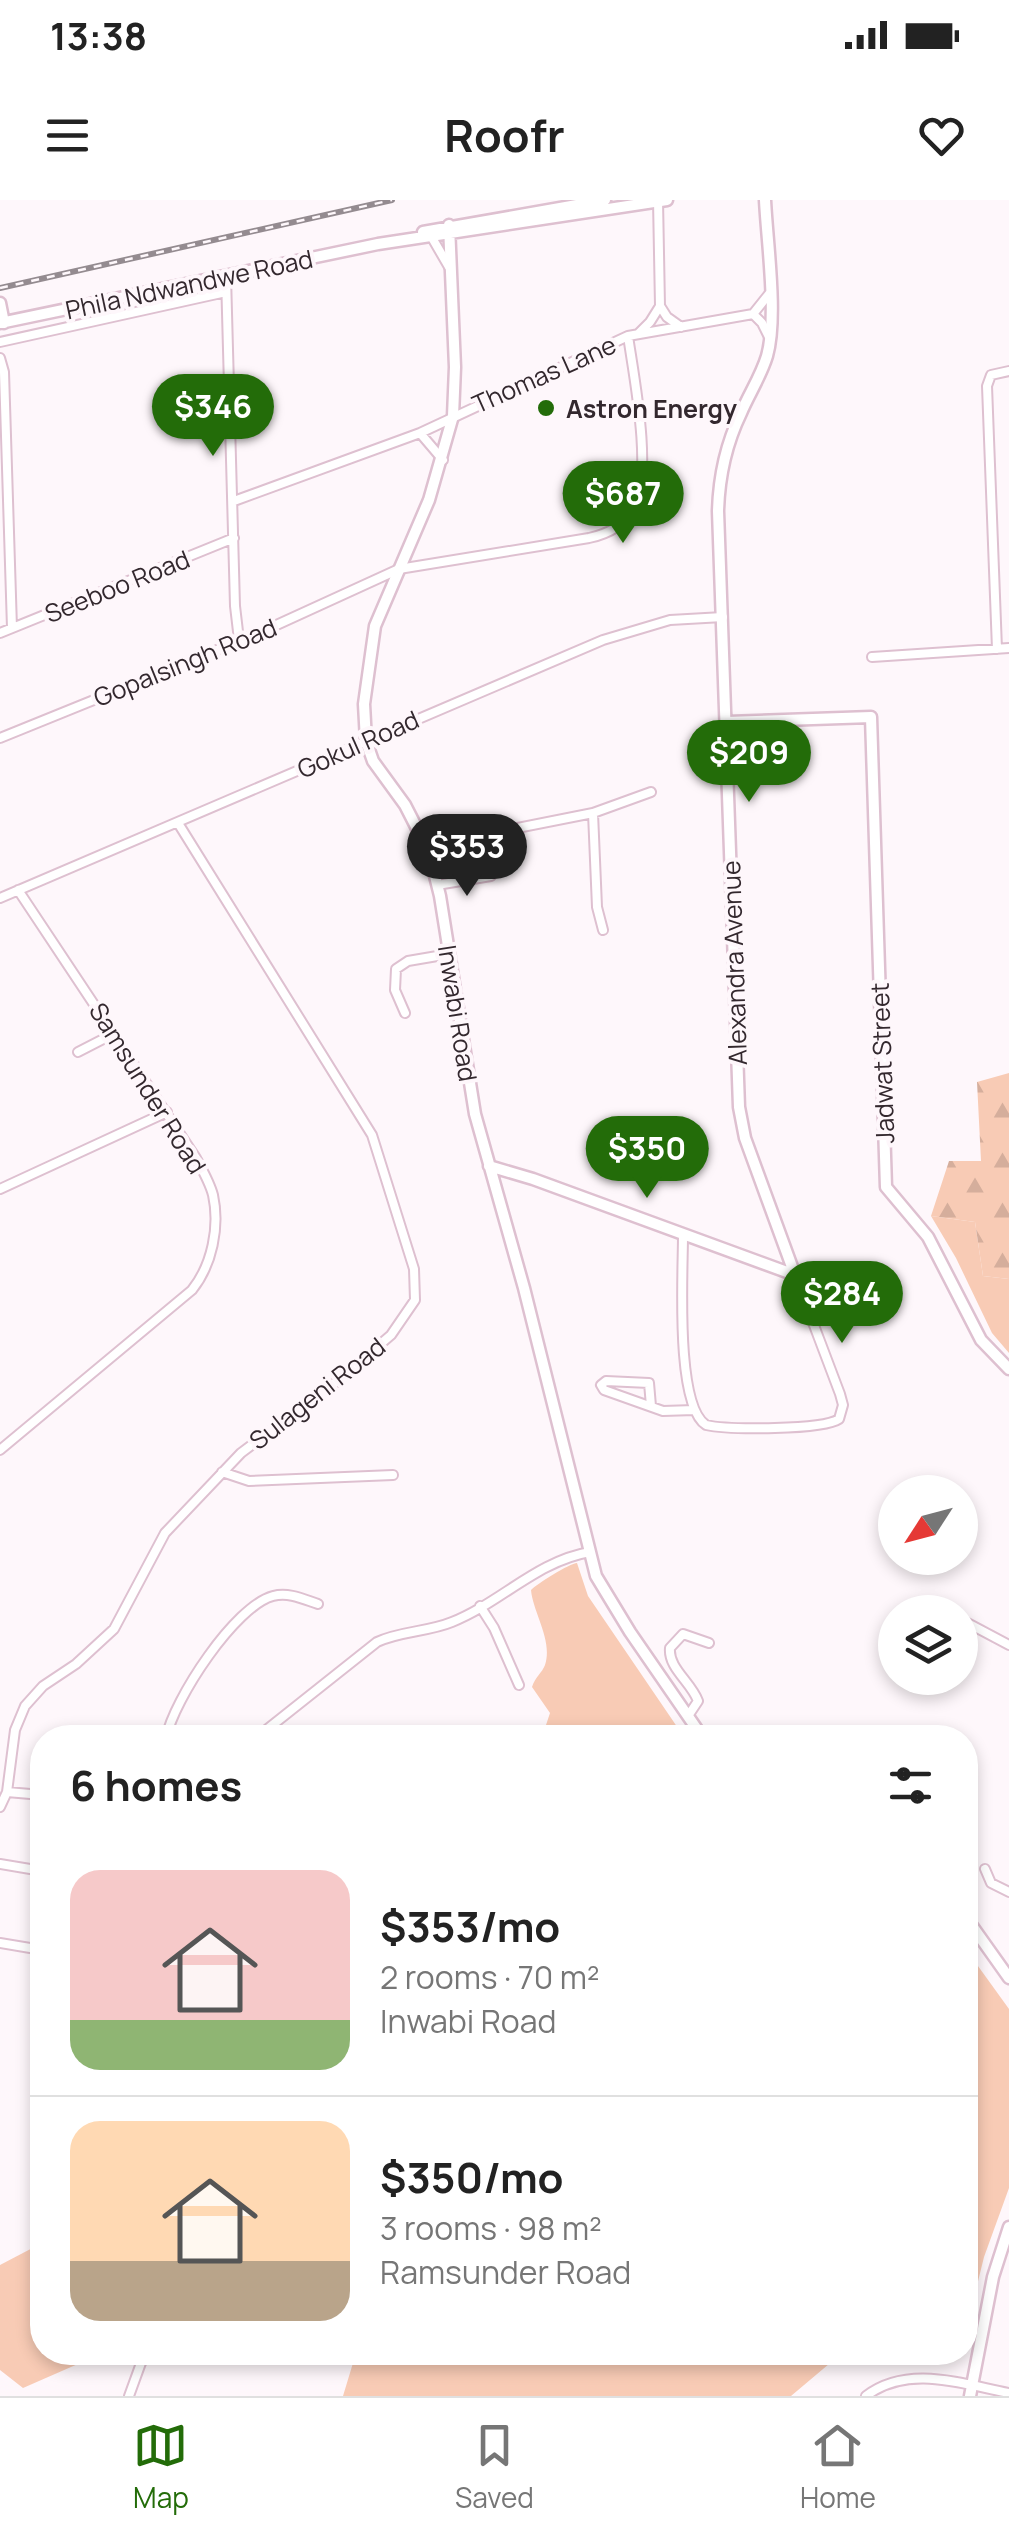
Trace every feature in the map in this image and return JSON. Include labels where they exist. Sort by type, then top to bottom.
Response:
[{"type":"street","name":"Phila Ndwandwe Road","points":[[2,323],[604,200]]},
{"type":"street","name":"Alexandra Avenue","points":[[694,1410],[700,1422],[712,1427],[826,1425],[839,1418],[843,1405],[750,1154],[739,1107],[718,511],[721,468],[770,339],[765,200]]},
{"type":"street","name":"Phila Ndwandwe Road","points":[[378,244],[450,230],[661,201]]},
{"type":"street","points":[[661,201],[660,306],[666,317],[681,327]]},
{"type":"street","name":"Inwabi Road","points":[[450,230],[456,366],[453,416],[443,460],[371,640],[364,704],[366,741],[374,761],[405,805],[427,846],[437,885],[472,1101],[602,1588],[695,1725]]},
{"type":"street","name":"Inwabi Road","points":[[430,236],[452,276]]},
{"type":"street","points":[[226,276],[239,640]]},
{"type":"street","name":"Phila Ndwandwe Road","points":[[0,342],[226,292]]},
{"type":"street","points":[[769,294],[753,314],[770,339]]},
{"type":"street","points":[[0,303],[2,323]]},
{"type":"street","points":[[639,333],[660,306]]},
{"type":"street","name":"Thomas Lane","points":[[234,500],[420,434],[628,336],[753,314]]},
{"type":"street","name":"Gopalsingh Road","points":[[0,738],[399,569],[590,538],[611,531],[625,520],[638,500],[642,482],[628,336]]},
{"type":"street","points":[[0,358],[4,372],[12,628]]},
{"type":"street","points":[[997,649],[987,386],[991,374],[1009,371]]},
{"type":"street","points":[[420,434],[443,460]]},
{"type":"street","name":"Seeboo Road","points":[[0,633],[234,538]]},
{"type":"street","points":[[369,583],[390,588]]},
{"type":"street","name":"Gokul Road","points":[[0,898],[620,634],[670,620],[723,617]]},
{"type":"street","points":[[872,658],[1009,648]]},
{"type":"street","name":"Jadwat Street","points":[[727,722],[871,717],[886,1187],[928,1237],[981,1340],[1009,1369]]},
{"type":"street","points":[[427,846],[593,812],[651,792]]},
{"type":"street","points":[[593,812],[598,907],[603,930]]},
{"type":"street","name":"Sulageni Road","points":[[7,1792],[15,1730],[24,1706],[43,1686],[89,1654],[114,1630],[164,1533],[241,1453],[324,1392],[391,1335],[416,1300],[405,1238],[372,1135],[178,822]]},
{"type":"street","points":[[437,885],[491,876]]},
{"type":"street","name":"Samsunder Road","points":[[0,1450],[202,1278],[213,1243],[213,1193],[167,1112],[18,890]]},
{"type":"street","points":[[405,1014],[395,990],[396,969],[408,960],[449,954]]},
{"type":"street","points":[[78,1052],[115,1033]]},
{"type":"street","points":[[0,1189],[167,1112]]},
{"type":"street","points":[[489,1166],[795,1275]]},
{"type":"street","points":[[652,1406],[649,1383],[606,1381],[601,1385],[604,1390],[663,1411],[694,1410],[682,1352],[683,1236]]},
{"type":"street","points":[[222,1472],[249,1481],[393,1475]]},
{"type":"street","points":[[272,1725],[377,1642],[446,1624],[554,1563],[590,1552]]},
{"type":"street","points":[[171,1725],[188,1684],[242,1615],[262,1600],[286,1594],[318,1604]]},
{"type":"street","points":[[480,1606],[519,1685]]},
{"type":"street","points":[[978,1629],[1009,1645]]},
{"type":"street","points":[[688,1716],[698,1701],[668,1656],[670,1648],[684,1634],[709,1643]]},
{"type":"street","points":[[0,1808],[7,1792],[30,1794]]},
{"type":"street","points":[[0,1864],[30,1869]]},
{"type":"street","points":[[985,1870],[991,1883],[1009,1892]]},
{"type":"street","points":[[978,1934],[1009,1978]]},
{"type":"street","points":[[0,1943],[30,1948]]},
{"type":"street","points":[[978,2355],[993,2277],[1009,2227]]},
{"type":"street","points":[[129,2396],[140,2365]]},
{"type":"street","points":[[971,2391],[976,2365]]},
{"type":"street","points":[[866,2396],[890,2383],[918,2377],[971,2391],[1009,2393]]},
{"type":"green space","points":[[1009,1073],[1009,1279],[983,1276],[975,1222],[931,1216],[949,1161],[981,1161],[977,1082]]},
{"type":"green space","points":[[931,1216],[975,1222],[983,1276],[1009,1279],[1009,1353],[992,1333]]},
{"type":"green space","points":[[577,1563],[588,1596],[676,1725],[546,1725],[550,1713],[532,1687],[547,1656],[531,1590]]},
{"type":"green space","points":[[978,1966],[1009,2009],[1009,2188],[978,2281]]},
{"type":"green space","points":[[30,2249],[30,2365],[76,2365],[23,2388],[0,2370],[0,2265]]},
{"type":"green space","points":[[352,2365],[828,2365],[791,2396],[343,2396]]},
{"type":"railway","points":[[0,288],[392,200]]},
{"type":"place","name":"Astron Energy","points":[[546,408]]}]
